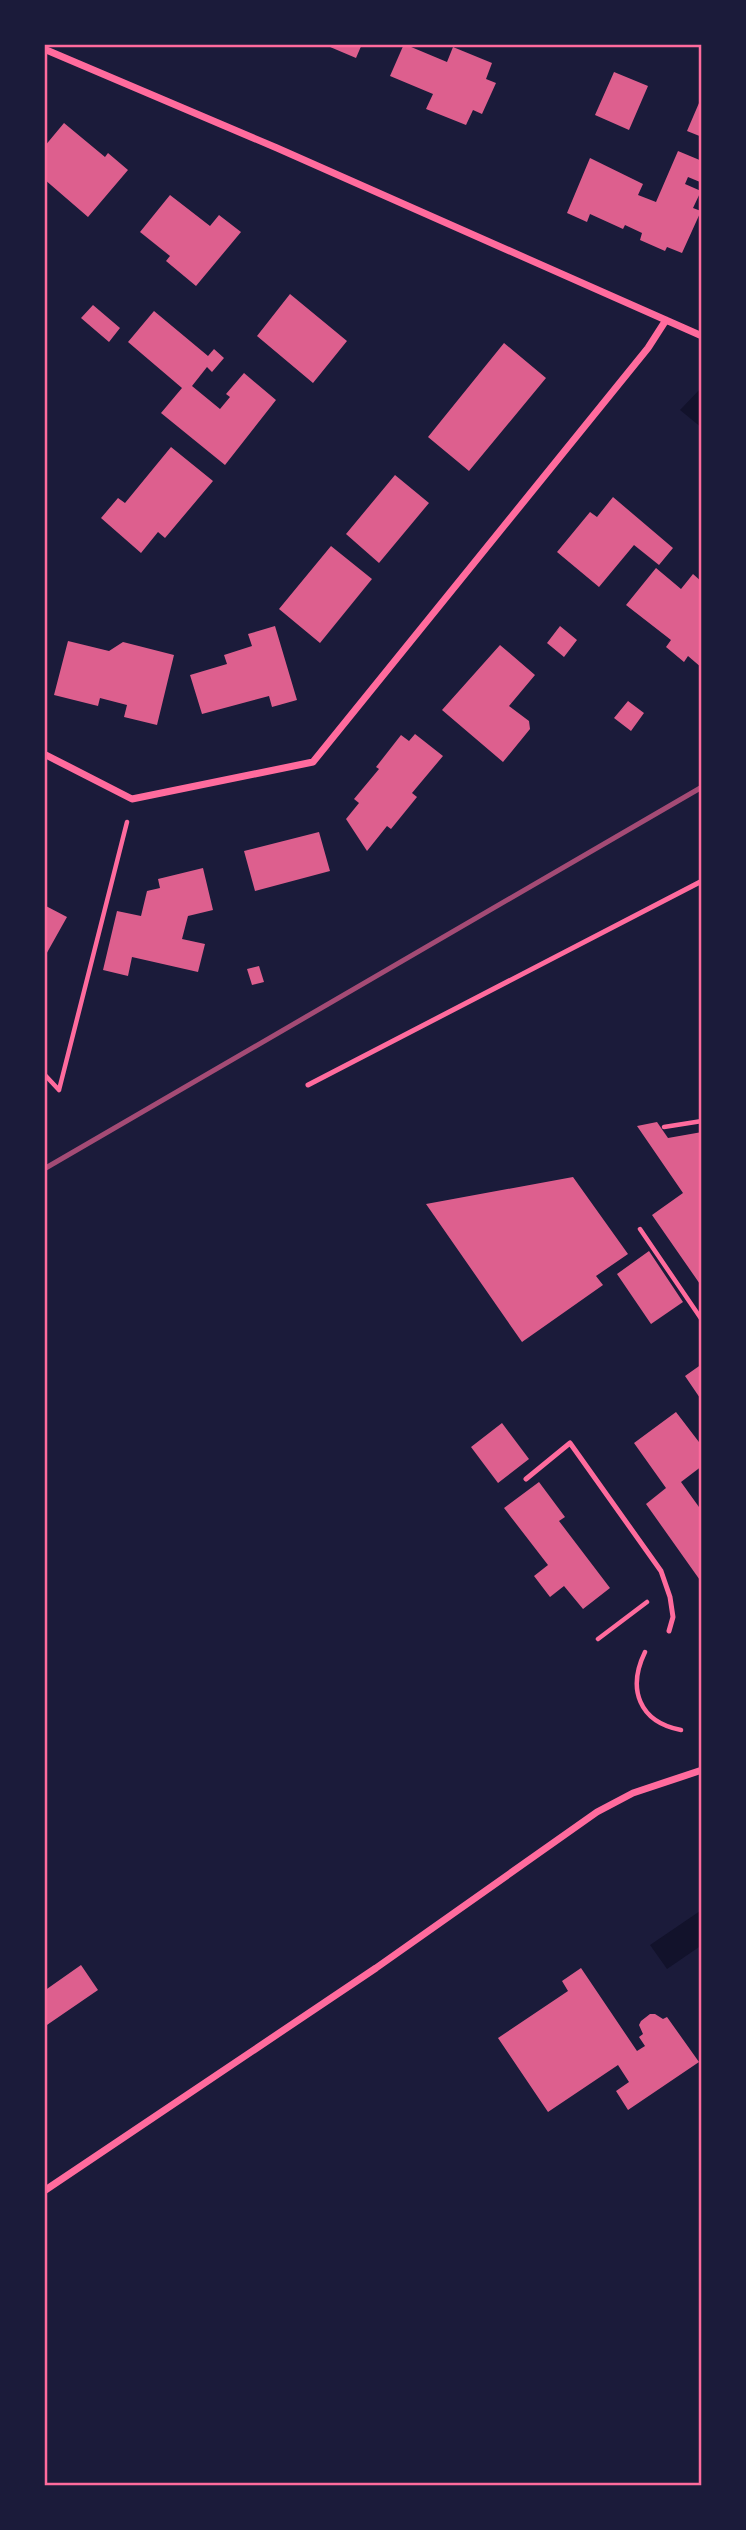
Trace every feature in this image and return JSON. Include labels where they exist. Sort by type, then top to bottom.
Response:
[{"type":"street","points":[[44,49],[277,148],[702,336]]},
{"type":"street","points":[[44,754],[132,799],[313,762],[648,348],[666,320]]},
{"type":"street","points":[[44,2191],[376,1968],[597,1812],[633,1793],[702,1770]]},
{"type":"lane","points":[[309,1085],[702,881]]},
{"type":"lane","points":[[526,1479],[570,1443],[661,1571],[670,1597],[673,1617],[669,1631]]},
{"type":"path","points":[[44,1074],[60,1090],[132,799]]},
{"type":"path","points":[[664,1127],[702,1121]]},
{"type":"path","points":[[640,1229],[702,1320]]},
{"type":"path","points":[[598,1639],[647,1602]]},
{"type":"path","points":[[645,1652],[637,1669],[641,1706],[656,1720],[681,1730]]},
{"type":"shaded area","points":[[702,389],[702,428],[680,410]]},
{"type":"shaded area","points":[[700,1911],[702,1945],[667,1969],[650,1945]]},
{"type":"building","points":[[323,44],[362,44],[356,58]]},
{"type":"building","points":[[404,44],[447,62],[453,47],[492,63],[486,79],[496,83],[482,114],[473,110],[466,125],[426,109],[433,94],[390,76]]},
{"type":"building","points":[[614,72],[648,86],[629,130],[595,115]]},
{"type":"building","points":[[702,96],[702,137],[687,131]]},
{"type":"building","points":[[64,123],[105,157],[108,153],[128,170],[88,217],[44,179],[44,147]]},
{"type":"building","points":[[678,151],[702,161],[700,182],[688,177],[685,184],[701,191],[693,208],[701,211],[682,253],[667,247],[665,251],[640,240],[642,233],[625,225],[623,229],[590,214],[587,222],[567,213],[590,158],[643,184],[638,195],[656,202]]},
{"type":"building","points":[[170,195],[210,226],[219,215],[241,232],[196,286],[166,261],[170,256],[140,232]]},
{"type":"building","points":[[290,294],[347,341],[313,383],[257,336]]},
{"type":"building","points":[[93,305],[120,328],[109,342],[81,318]]},
{"type":"building","points":[[154,311],[208,356],[214,349],[224,358],[212,372],[207,367],[192,386],[220,409],[230,397],[226,394],[244,373],[276,400],[225,465],[161,413],[182,388],[128,342]]},
{"type":"building","points":[[504,343],[546,378],[469,471],[428,437]]},
{"type":"building","points":[[171,447],[213,481],[165,538],[158,532],[141,553],[101,518],[118,498],[125,503]]},
{"type":"building","points":[[395,475],[429,503],[379,563],[346,534]]},
{"type":"building","points":[[613,497],[673,548],[659,565],[634,545],[599,587],[557,552],[590,512],[597,517]]},
{"type":"building","points":[[331,546],[372,579],[320,643],[279,609]]},
{"type":"building","points":[[656,568],[681,589],[693,574],[702,582],[702,668],[688,656],[684,662],[666,647],[671,640],[626,605]]},
{"type":"building","points":[[275,626],[297,700],[272,707],[269,696],[202,714],[190,675],[227,664],[224,655],[252,646],[248,634]]},
{"type":"building","points":[[560,626],[577,640],[564,657],[547,643]]},
{"type":"building","points":[[68,641],[109,651],[123,642],[174,655],[157,725],[124,717],[127,705],[100,698],[98,706],[54,695]]},
{"type":"building","points":[[500,645],[535,675],[509,706],[529,721],[530,729],[503,762],[442,710]]},
{"type":"building","points":[[628,701],[644,713],[631,731],[614,718]]},
{"type":"building","points":[[415,734],[443,756],[412,793],[417,797],[391,829],[387,826],[367,851],[346,819],[359,803],[354,799],[379,769],[376,767],[401,735],[409,741]]},
{"type":"building","points":[[319,832],[330,871],[255,891],[244,851]]},
{"type":"building","points":[[203,868],[213,910],[188,916],[182,939],[205,944],[198,972],[132,957],[128,976],[103,970],[117,911],[141,916],[147,891],[160,888],[158,879]]},
{"type":"building","points":[[44,905],[67,917],[44,958]]},
{"type":"building","points":[[259,966],[264,982],[252,985],[247,969]]},
{"type":"building","points":[[657,1122],[668,1138],[702,1132],[702,1287],[652,1215],[683,1193],[637,1126]]},
{"type":"building","points":[[573,1177],[628,1254],[596,1276],[603,1285],[522,1342],[426,1204]]},
{"type":"building","points":[[649,1251],[683,1302],[651,1324],[617,1274]]},
{"type":"building","points":[[702,1364],[702,1401],[685,1376]]},
{"type":"building","points":[[676,1412],[702,1446],[702,1466],[681,1482],[699,1507],[702,1504],[702,1583],[646,1504],[666,1488],[634,1443]]},
{"type":"building","points":[[502,1423],[529,1459],[498,1483],[471,1447]]},
{"type":"building","points":[[539,1482],[565,1517],[559,1521],[610,1588],[583,1609],[564,1586],[550,1597],[534,1576],[548,1565],[504,1508]]},
{"type":"building","points":[[81,1965],[98,1990],[44,2027],[44,1991]]},
{"type":"building","points":[[581,1968],[637,2051],[645,2046],[639,2037],[643,2034],[639,2025],[650,2014],[655,2014],[663,2019],[667,2017],[699,2062],[628,2110],[616,2091],[629,2082],[618,2065],[548,2112],[498,2038],[568,1991],[562,1981]]},
{"type":"railway","points":[[44,1169],[702,787]]}]
